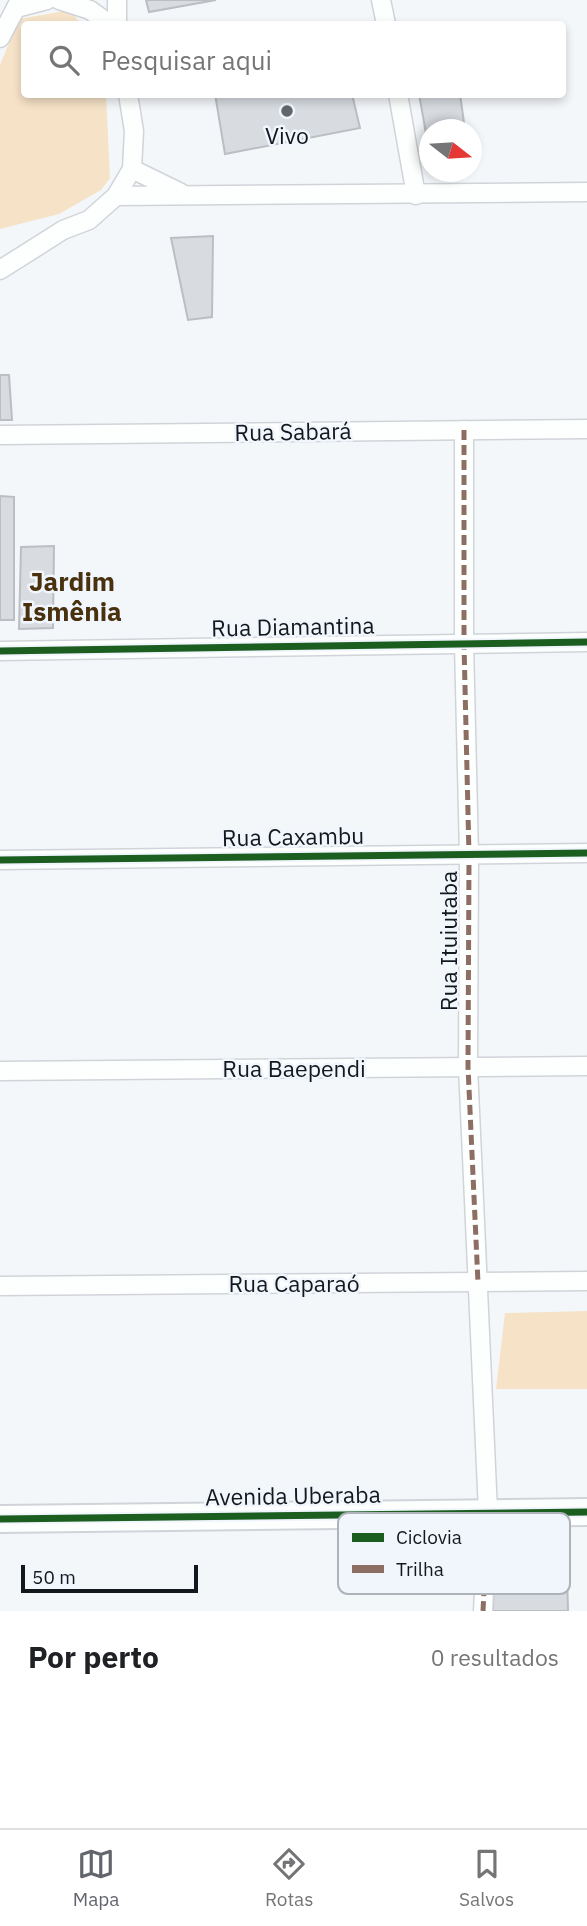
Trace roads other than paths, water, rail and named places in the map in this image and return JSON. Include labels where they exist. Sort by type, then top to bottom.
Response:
[{"type":"street","points":[[0,37],[18,4],[47,0]]},
{"type":"street","points":[[59,0],[90,10],[105,21]]},
{"type":"street","points":[[117,0],[117,21]]},
{"type":"street","points":[[381,0],[385,21]]},
{"type":"street","points":[[0,270],[63,230],[89,220],[116,196],[132,169],[134,131],[129,98]]},
{"type":"street","points":[[399,98],[416,195]]},
{"type":"street","points":[[132,169],[184,194]]},
{"type":"street","points":[[116,196],[587,192]]},
{"type":"street","name":"Rua Sabará","points":[[0,435],[587,429]]},
{"type":"street","name":"Rua Ituiutaba","points":[[464,430],[464,644],[469,855],[468,1067],[488,1512]]},
{"type":"street","name":"Rua Diamantina","points":[[0,651],[587,642]]},
{"type":"street","name":"Rua Caxambu","points":[[0,860],[587,853]]},
{"type":"street","name":"Rua Baependi","points":[[0,1071],[587,1066]]},
{"type":"street","name":"Rua Caparaó","points":[[0,1286],[587,1280]]},
{"type":"street","name":"Avenida Uberaba","points":[[418,1513],[587,1512]]},
{"type":"street","name":"Avenida Uberaba","points":[[0,1519],[338,1514]]},
{"type":"place","name":"Vivo","points":[[287,111]]},
{"type":"district","name":"Jardim Ismênia","points":[[72,597]]}]
